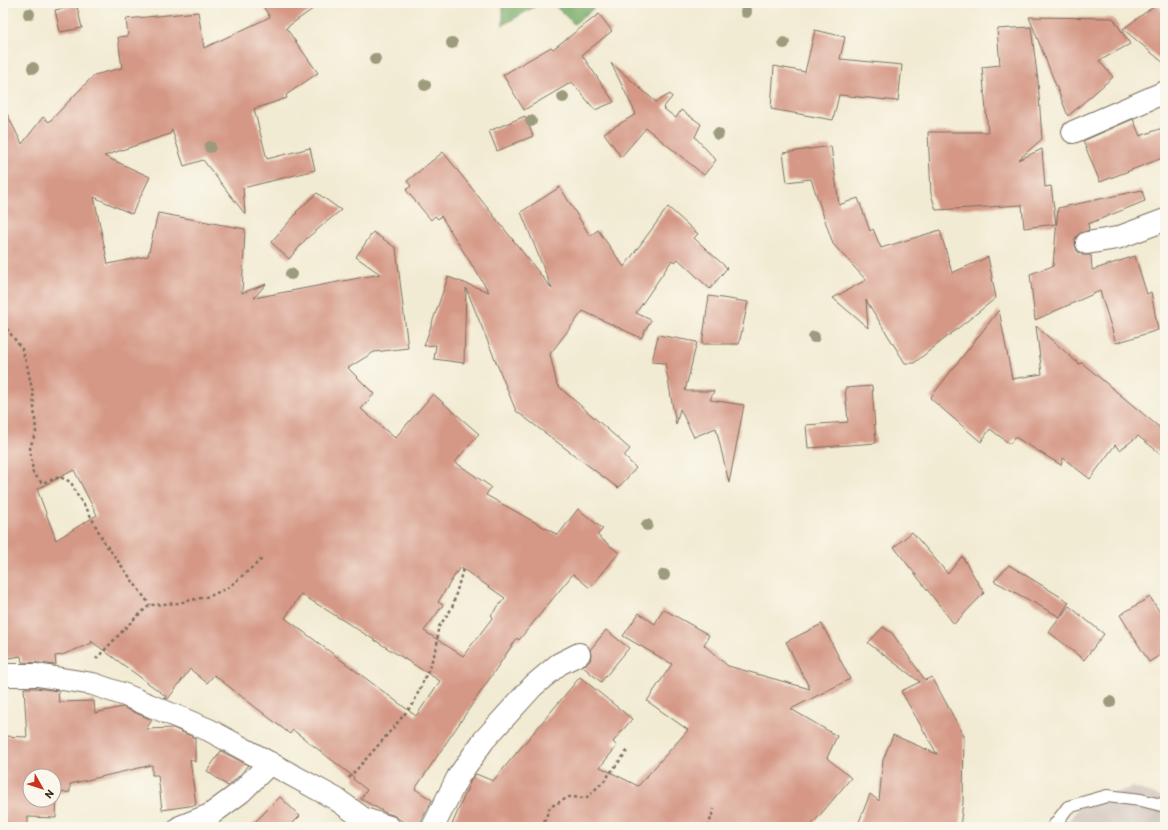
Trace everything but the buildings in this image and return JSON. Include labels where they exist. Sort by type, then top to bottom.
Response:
[{"type":"street","points":[[1073,132],[1165,92]]},
{"type":"street","points":[[1087,243],[1118,238],[1165,220]]},
{"type":"street","points":[[433,827],[458,776],[484,740],[533,686],[559,664],[578,654]]},
{"type":"street","points":[[3,675],[37,675],[93,684],[125,695],[209,730],[336,799],[362,823],[389,827]]},
{"type":"street","points":[[180,827],[216,810],[241,792],[270,763]]},
{"type":"lane","points":[[1053,827],[1068,807],[1107,796],[1141,800],[1165,806]]},
{"type":"path","points":[[3,324],[22,349],[33,394],[36,432],[30,447],[33,473],[42,483],[60,477],[71,482],[104,542],[150,605]]},
{"type":"path","points":[[78,682],[101,652],[150,605],[178,603],[210,596],[229,587],[262,559]]},
{"type":"path","points":[[336,799],[350,777],[413,704],[437,647],[438,628],[452,608],[463,569]]},
{"type":"path","points":[[542,827],[550,807],[569,797],[586,798],[604,781],[628,750]]},
{"type":"path","points":[[708,827],[714,809]]},
{"type":"shaded area","points":[[1133,787],[1165,798],[1165,827],[1063,827],[1083,803]]},
{"type":"green space","points":[[503,3],[541,3],[503,25]]},
{"type":"green space","points":[[552,3],[600,3],[574,24]]}]
